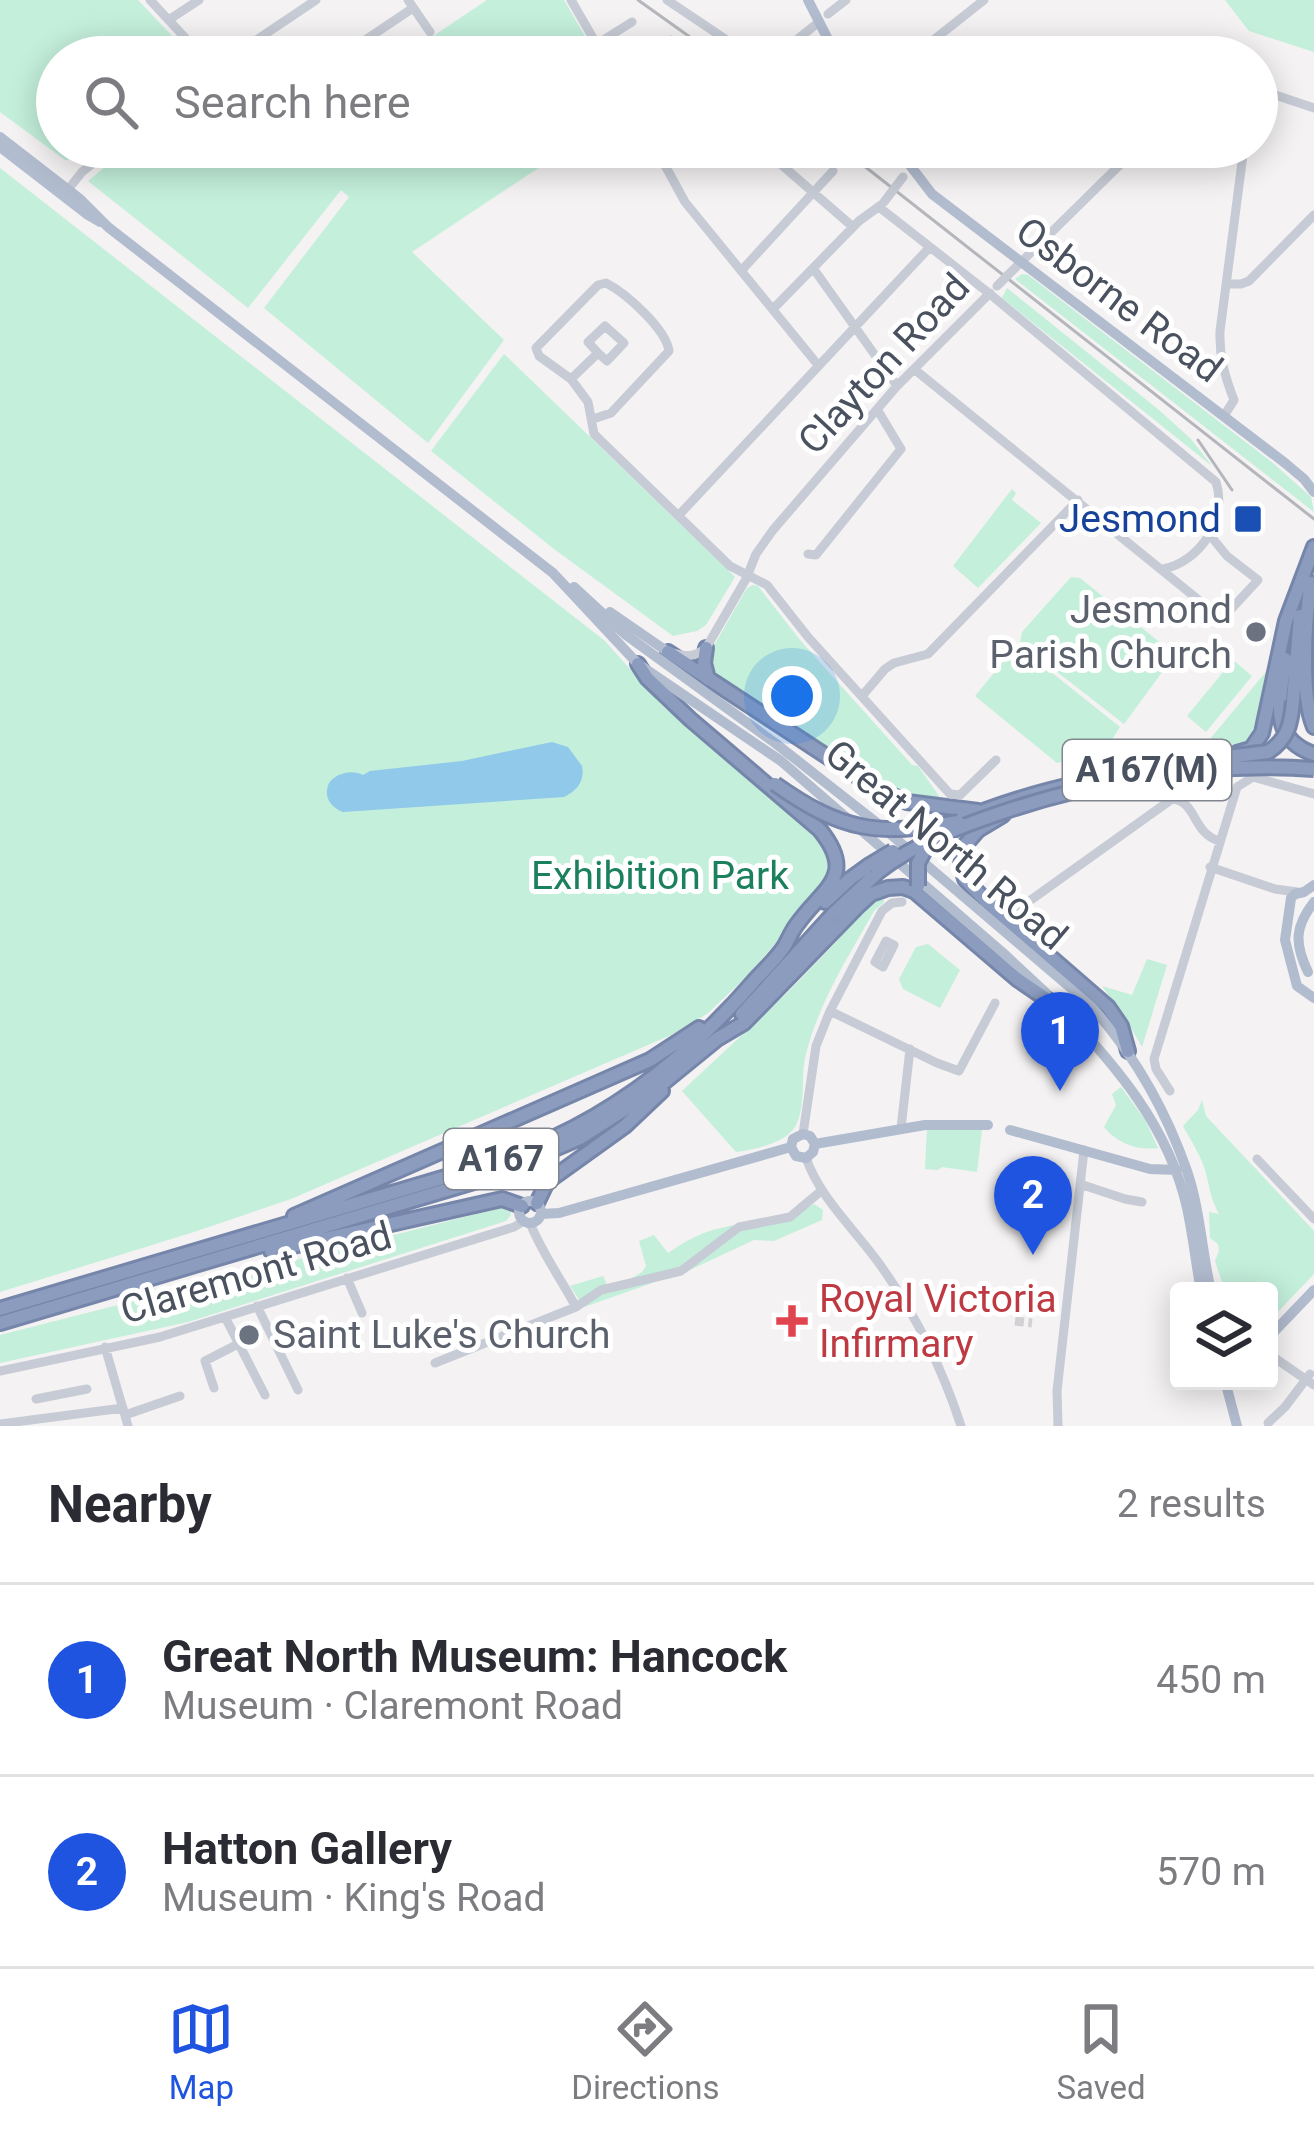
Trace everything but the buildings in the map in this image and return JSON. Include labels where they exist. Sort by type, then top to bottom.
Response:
[{"type":"highway","points":[[1294,598],[1314,547]]},
{"type":"highway","name":"A167(M)","points":[[756,998],[873,869],[937,830],[958,820],[1179,763],[1268,752],[1276,746],[1289,730],[1299,618],[1312,579]]},
{"type":"highway","name":"A167(M)","points":[[1312,579],[1306,659],[1314,728]]},
{"type":"highway","name":"A167(M)","points":[[1294,598],[1280,722],[1291,742],[1314,762]]},
{"type":"highway","name":"A167(M)","points":[[756,773],[823,814],[866,829],[909,830],[987,814],[1106,776],[1251,748],[1262,734],[1294,598]]},
{"type":"highway","points":[[706,648],[709,680]]},
{"type":"highway","name":"A167(M)","points":[[668,652],[875,788],[907,802],[987,814]]},
{"type":"highway","points":[[638,664],[672,702],[802,815],[836,852],[830,886],[797,923],[784,947]]},
{"type":"highway","name":"A167(M)","points":[[1106,776],[1201,762],[1314,762]]},
{"type":"highway","name":"A167(M)","points":[[1133,777],[1314,762]]},
{"type":"highway","name":"A167(M)","points":[[1014,808],[965,845],[965,878],[1108,1007],[1121,1026],[1128,1051]]},
{"type":"highway","name":"A167(M)","points":[[784,947],[850,878],[987,814]]},
{"type":"highway","name":"A167(M)","points":[[921,892],[918,863],[925,850],[958,820]]},
{"type":"highway","points":[[238,1240],[497,1134],[736,1017],[871,895],[896,887],[921,892],[1017,979],[1061,1009]]},
{"type":"highway","name":"A167","points":[[0,1323],[487,1178],[580,1138],[684,1068],[717,1039],[756,998],[784,947]]},
{"type":"highway","name":"A167","points":[[0,1309],[483,1166],[552,1139],[656,1075],[736,1017]]},
{"type":"highway","points":[[170,1274],[502,1199],[530,1211],[547,1182],[625,1126],[684,1068]]},
{"type":"main road","points":[[808,0],[830,36]]},
{"type":"main road","name":"Great North Road","points":[[0,137],[36,168]]},
{"type":"main road","name":"Great North Road","points":[[0,147],[66,193]]},
{"type":"main road","name":"Great North Road","points":[[37,168],[88,215],[109,226],[553,573],[638,664],[772,747]]},
{"type":"main road","name":"Osborne Road","points":[[905,168],[932,194],[1311,485]]},
{"type":"main road","name":"Great North Road","points":[[553,573],[784,757],[1002,952],[1109,1060],[1138,1097],[1181,1170]]},
{"type":"main road","points":[[568,581],[668,652]]},
{"type":"main road","name":"Great North Road","points":[[784,757],[917,855],[1086,1001],[1128,1051],[1170,1132],[1181,1170]]},
{"type":"main road","points":[[1305,890],[1291,898],[1302,906],[1285,940],[1306,975],[1298,986],[1311,993]]},
{"type":"main road","points":[[814,1144],[901,1128],[988,1125]]},
{"type":"main road","points":[[1010,1130],[1150,1169],[1181,1170]]},
{"type":"main road","points":[[1170,1132],[1191,1163],[1209,1282]]},
{"type":"main road","points":[[497,1134],[530,1211]]},
{"type":"main road","points":[[803,1134],[814,1144],[806,1158],[796,1156],[791,1147],[793,1138],[803,1134]]},
{"type":"main road","name":"Claremont Road","points":[[530,1211],[559,1213],[791,1147]]},
{"type":"main road","points":[[1181,1170],[1199,1222]]},
{"type":"main road","points":[[1181,1170],[1200,1282]]},
{"type":"main road","points":[[1278,1327],[1314,1290]]},
{"type":"main road","points":[[1227,1390],[1237,1426]]},
{"type":"street","points":[[150,0],[184,36]]},
{"type":"street","points":[[170,20],[200,0]]},
{"type":"street","points":[[262,36],[316,0]]},
{"type":"street","points":[[572,0],[592,36]]},
{"type":"street","points":[[667,0],[721,36]]},
{"type":"street","points":[[801,36],[846,0]]},
{"type":"street","points":[[938,36],[984,0]]},
{"type":"street","points":[[368,36],[411,4],[430,32]]},
{"type":"street","points":[[610,36],[632,22]]},
{"type":"street","points":[[1278,96],[1314,108]]},
{"type":"street","points":[[66,193],[87,168]]},
{"type":"street","points":[[666,168],[685,202],[818,365]]},
{"type":"street","points":[[785,168],[854,227]]},
{"type":"street","name":"Clayton Road","points":[[706,648],[762,544],[897,386],[1117,168]]},
{"type":"street","points":[[1224,416],[1234,400],[1219,349],[1241,168]]},
{"type":"street","points":[[741,271],[832,171]]},
{"type":"street","points":[[772,309],[882,204],[907,173]]},
{"type":"street","points":[[882,204],[929,248],[994,290],[1216,482],[1220,498],[1209,534],[1187,560],[1163,569]]},
{"type":"street","points":[[1226,284],[1249,280],[1314,215]]},
{"type":"street","points":[[679,515],[929,248]]},
{"type":"street","points":[[813,268],[897,386]]},
{"type":"street","points":[[592,419],[611,413],[669,350],[667,337],[606,283],[598,285],[536,348],[538,356],[571,379],[588,402],[594,434],[730,566],[766,585],[950,794],[960,795],[996,760]]},
{"type":"street","points":[[571,379],[598,353]]},
{"type":"street","points":[[914,369],[1222,619],[1258,580],[1227,556],[1209,534]]},
{"type":"street","points":[[808,554],[816,555],[901,449],[877,410]]},
{"type":"street","points":[[862,696],[884,669],[928,654],[1078,500]]},
{"type":"street","points":[[668,652],[688,657],[706,648]]},
{"type":"street","points":[[1170,1091],[1154,1058],[1237,787],[1253,777],[1314,794]]},
{"type":"street","points":[[1014,912],[1172,800],[1186,803],[1199,829],[1207,838],[1219,841]]},
{"type":"street","points":[[1210,867],[1275,889],[1302,906]]},
{"type":"street","points":[[1275,889],[1305,890]]},
{"type":"street","points":[[803,1134],[816,1046],[830,1011],[883,911],[902,902]]},
{"type":"street","points":[[830,1011],[958,1071],[995,1003]]},
{"type":"street","points":[[901,1128],[910,1049]]},
{"type":"street","points":[[1058,1426],[1070,1230],[1084,1150]]},
{"type":"street","points":[[806,1158],[821,1191],[896,1290],[934,1360],[961,1426]]},
{"type":"street","points":[[1257,1160],[1314,1220]]},
{"type":"street","points":[[1077,1186],[1142,1202]]},
{"type":"street","points":[[436,1364],[576,1307],[601,1289],[681,1270],[739,1227],[790,1217],[821,1191]]},
{"type":"street","points":[[530,1211],[546,1256],[576,1307]]},
{"type":"street","name":"Claremont Road","points":[[0,1371],[160,1337],[514,1227],[530,1211]]},
{"type":"street","points":[[346,1278],[362,1313]]},
{"type":"street","points":[[256,1306],[298,1390]]},
{"type":"street","points":[[225,1317],[265,1395]]},
{"type":"street","points":[[214,1388],[205,1361],[238,1343]]},
{"type":"street","points":[[105,1347],[126,1416]]},
{"type":"street","points":[[1268,1423],[1310,1379],[1278,1359]]},
{"type":"street","points":[[36,1399],[87,1389]]},
{"type":"street","points":[[56,1395],[59,1416]]},
{"type":"street","points":[[0,1424],[59,1416],[126,1416],[181,1396]]},
{"type":"green space","points":[[0,0],[138,0],[172,36],[36,36],[36,139],[0,112]]},
{"type":"green space","points":[[487,0],[564,0],[585,36],[433,36]]},
{"type":"green space","points":[[1225,0],[1314,0],[1314,52],[1278,40],[1278,36],[1249,31]]},
{"type":"green space","name":"Exhibition Park","points":[[0,168],[605,641],[663,706],[812,832],[829,860],[824,888],[746,977],[707,1014],[671,1035],[291,1199],[0,1292]]},
{"type":"green space","points":[[104,168],[538,168],[412,252],[504,340],[428,443],[264,308],[349,197],[341,190],[248,308],[88,181]]},
{"type":"green space","points":[[1022,274],[1273,463],[1311,497],[1314,512],[1015,279]]},
{"type":"green space","points":[[1007,288],[1159,410],[1212,466],[1002,298]]},
{"type":"green space","points":[[504,354],[735,577],[706,625],[673,636],[431,451]]},
{"type":"green space","points":[[1012,489],[1016,493],[1012,500],[1041,523],[978,588],[953,566]]},
{"type":"green space","points":[[1071,577],[1080,578],[1168,649],[1171,660],[1124,724],[1020,643],[1022,632]]},
{"type":"green space","points":[[753,585],[912,765],[918,766],[938,800],[916,797],[865,774],[710,668],[708,656]]},
{"type":"green space","points":[[1017,645],[1120,727],[1105,750],[1057,763],[975,696]]},
{"type":"green space","points":[[1233,660],[1252,676],[1206,732],[1187,716]]},
{"type":"green space","points":[[1274,662],[1251,736],[1243,744],[1210,748],[1210,739]]},
{"type":"green space","points":[[883,896],[884,902],[874,911],[818,1016],[806,1054],[795,1127],[777,1142],[736,1152],[682,1091],[787,993],[863,908]]},
{"type":"green space","points":[[928,944],[960,970],[940,1008],[903,989],[899,979],[916,947]]},
{"type":"green space","points":[[1147,959],[1167,965],[1142,1047],[1102,986],[1132,995]]},
{"type":"green space","points":[[1121,1087],[1158,1148],[1128,1145],[1104,1127],[1116,1105],[1112,1094]]},
{"type":"green space","points":[[1202,1100],[1206,1116],[1314,1231],[1314,1274],[1278,1312],[1278,1282],[1222,1282],[1215,1261],[1218,1244],[1210,1238],[1209,1212],[1219,1214],[1203,1164],[1183,1126]]},
{"type":"green space","points":[[927,1129],[982,1130],[977,1172],[925,1169]]},
{"type":"green space","points":[[814,1204],[823,1210],[822,1220],[774,1241],[754,1240],[692,1269],[584,1307],[570,1286],[603,1276],[610,1291],[642,1272],[646,1266],[639,1241],[654,1235],[668,1253],[707,1232],[781,1217]]},
{"type":"green space","points":[[508,1206],[511,1215],[506,1221],[188,1322],[0,1363],[0,1335]]},
{"type":"water","points":[[552,742],[568,747],[582,766],[579,785],[564,797],[343,812],[327,797],[329,783],[344,773],[363,775],[462,761]]},
{"type":"tunnel","points":[[1015,1321],[1032,1323]]},
{"type":"tram line","points":[[638,0],[689,36]]},
{"type":"tram line","points":[[867,168],[1314,519]]},
{"type":"tram line","points":[[1198,440],[1232,490]]},
{"type":"place","name":"Jesmond","points":[[1248,519]]},
{"type":"place","name":"Jesmond Parish Church","points":[[1256,632]]},
{"type":"place","name":"Great North Museum: Hancock","points":[[1060,1091]]},
{"type":"place","name":"Hatton Gallery","points":[[1033,1255]]},
{"type":"place","name":"Royal Victoria Infirmary","points":[[792,1321]]},
{"type":"place","name":"Saint Luke's Church","points":[[249,1335]]}]
